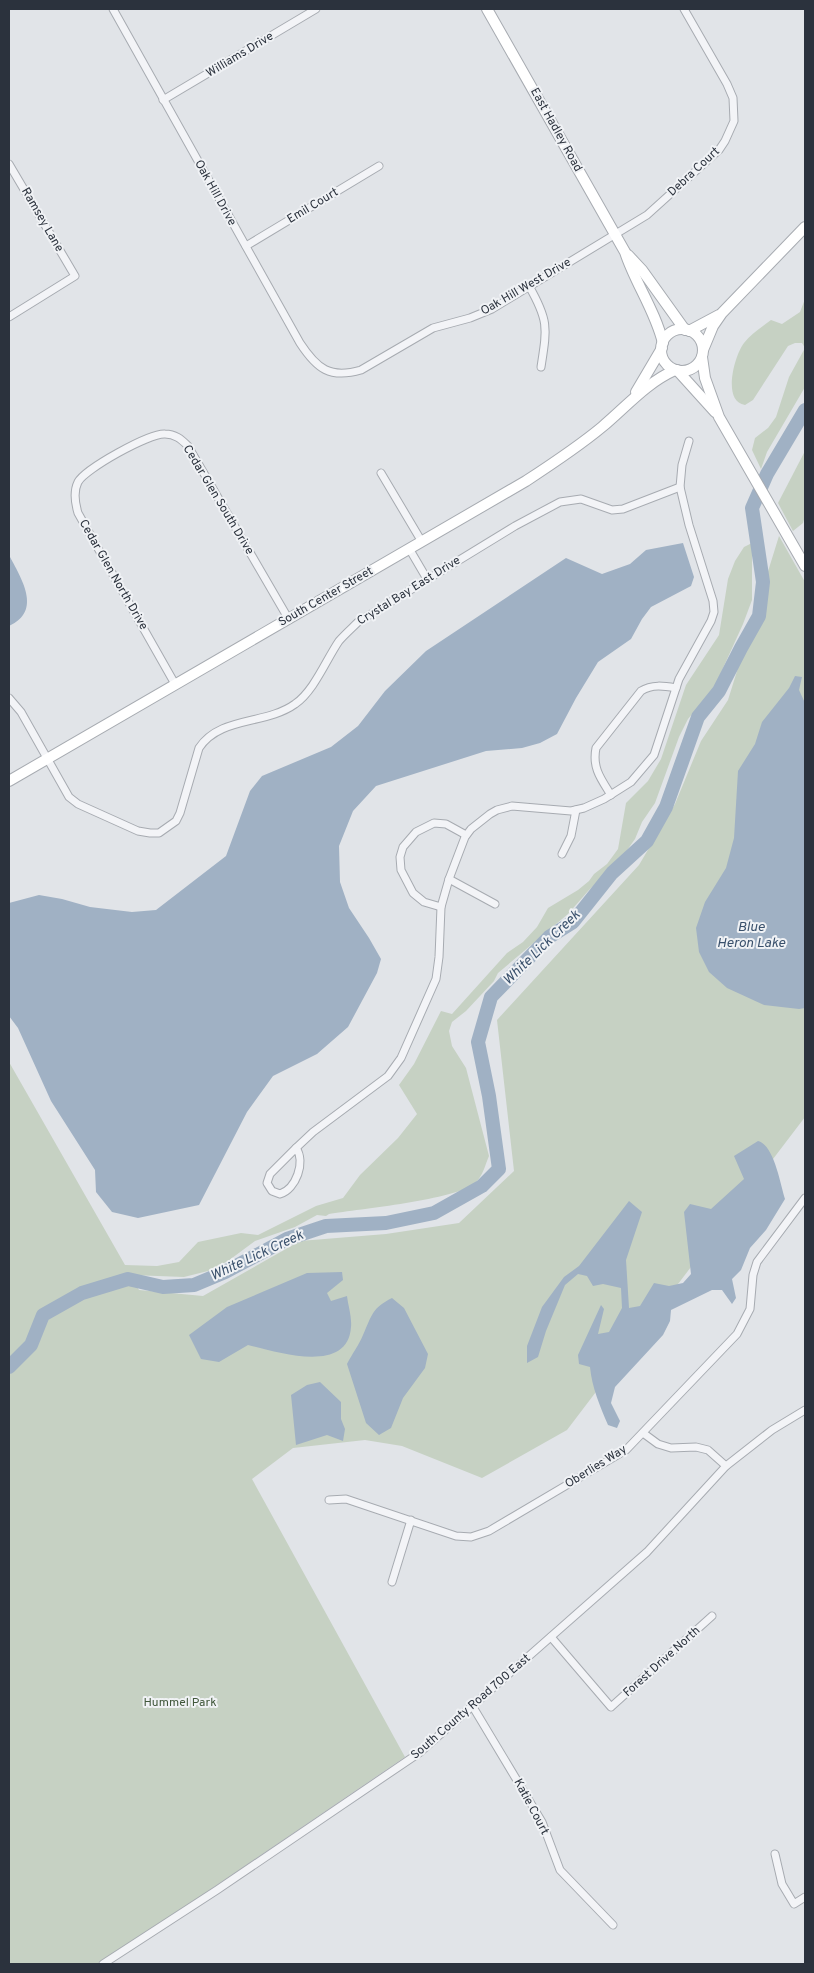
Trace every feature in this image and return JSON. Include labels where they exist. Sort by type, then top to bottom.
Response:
[{"type":"main road","name":"East Hadley Road","points":[[487,9],[625,252],[634,277],[654,316],[662,345]]},
{"type":"main road","points":[[676,370],[690,369],[697,364],[713,326],[722,313],[805,227]]},
{"type":"main road","name":"East Hadley Road","points":[[625,252],[642,270],[687,330]]},
{"type":"main road","points":[[720,417],[676,370],[664,361],[662,345],[672,332],[687,330],[722,313]]},
{"type":"main road","points":[[687,330],[699,338],[705,378],[720,417],[750,473],[805,566]]},
{"type":"main road","name":"South Center Street","points":[[632,398],[662,345]]},
{"type":"main road","name":"South Center Street","points":[[9,781],[526,481],[571,451],[602,427],[632,398],[656,379],[676,370]]},
{"type":"street","name":"Oak Hill Drive","points":[[113,9],[310,358],[326,370]]},
{"type":"street","name":"Williams Drive","points":[[163,100],[316,9]]},
{"type":"street","name":"Debra Court","points":[[615,234],[655,209],[719,150],[732,129],[734,108],[728,84],[684,9]]},
{"type":"street","name":"Ramsey Lane","points":[[9,164],[75,276],[9,317]]},
{"type":"street","name":"Emil Court","points":[[246,246],[379,166]]},
{"type":"street","name":"Oak Hill West Drive","points":[[326,370],[337,374],[361,370],[433,328],[482,314],[615,234]]},
{"type":"street","points":[[529,286],[545,317],[546,331],[541,367]]},
{"type":"street","name":"Cedar Glen South Drive","points":[[121,452],[156,434],[180,438],[188,446],[288,618]]},
{"type":"street","points":[[296,1148],[301,1156],[300,1164],[292,1185],[286,1192],[280,1194],[272,1190],[267,1183],[270,1174],[296,1148],[313,1132],[388,1076],[395,1068],[436,979],[440,957],[441,907],[449,879],[466,835],[490,814],[512,806],[571,811],[584,808],[632,782],[654,755],[682,673],[711,621],[714,612],[714,601],[689,525],[680,486],[682,465],[689,441]]},
{"type":"street","name":"Cedar Glen North Drive","points":[[121,452],[83,475],[78,483],[75,502],[83,523],[175,684]]},
{"type":"street","points":[[381,473],[422,542]]},
{"type":"street","name":"Crystal Bay East Drive","points":[[9,698],[21,712],[69,797],[78,804],[138,831],[159,833],[176,821],[180,813],[199,748],[204,741],[221,729],[282,711],[297,703],[321,671],[340,640],[358,622],[427,579],[560,502],[581,499],[612,510],[623,509],[680,486]]},
{"type":"street","points":[[410,550],[427,579]]},
{"type":"street","points":[[611,795],[596,770],[596,748],[641,691],[650,687],[665,686],[676,688]]},
{"type":"street","points":[[562,854],[571,836],[576,810]]},
{"type":"street","points":[[441,907],[424,902],[413,894],[401,870],[400,857],[403,847],[416,832],[434,823],[446,824],[466,835]]},
{"type":"street","points":[[449,879],[495,904]]},
{"type":"street","name":"Oberlies Way","points":[[329,1500],[346,1498],[456,1536],[471,1537],[489,1531],[626,1450],[737,1334],[750,1309],[756,1262],[805,1198]]},
{"type":"street","name":"South County Road 700 East","points":[[103,1964],[394,1772],[419,1753],[647,1552],[726,1466],[760,1439],[805,1410]]},
{"type":"street","points":[[643,1433],[658,1444],[671,1448],[696,1447],[708,1450],[726,1466]]},
{"type":"street","points":[[392,1582],[411,1520]]},
{"type":"street","name":"Forest Drive North","points":[[550,1637],[611,1707],[712,1616]]},
{"type":"street","name":"Katie Court","points":[[472,1707],[542,1822],[560,1870],[613,1924]]},
{"type":"street","points":[[775,1854],[782,1884],[794,1904],[805,1897]]},
{"type":"green space","points":[[805,299],[805,348],[802,343],[788,346],[753,400],[745,405],[738,402],[734,396],[732,378],[740,349],[753,334],[771,320],[782,324],[800,312]]},
{"type":"green space","points":[[805,348],[805,387],[767,452],[761,469],[752,450],[755,438],[768,428],[776,417],[789,377]]},
{"type":"green space","points":[[805,451],[805,516],[803,523],[793,531],[778,503]]},
{"type":"green space","name":"Hummel Park","points":[[779,536],[805,582],[805,1117],[567,1430],[482,1478],[402,1446],[365,1440],[293,1448],[252,1479],[405,1757],[101,1964],[9,1964],[9,1062],[125,1265],[157,1266],[179,1262],[198,1242],[241,1233],[258,1235],[316,1206],[343,1198],[360,1175],[398,1138],[417,1114],[399,1085],[414,1064],[441,1011],[452,1014],[507,953],[523,942],[537,927],[548,908],[589,881],[594,874],[607,864],[618,849],[626,803],[648,781],[661,759],[686,685],[719,635],[728,579],[735,561],[744,547],[752,543],[752,600],[743,624],[714,688],[688,719],[679,737],[655,803],[642,822],[635,839],[618,863],[589,890],[568,914],[498,973],[494,981],[466,1011],[452,1022],[449,1031],[452,1046],[466,1068],[489,1156],[478,1180],[465,1189],[428,1199],[326,1216],[317,1215],[295,1227],[255,1241],[228,1261],[208,1271],[184,1277],[131,1275],[139,1290],[203,1296],[300,1241],[386,1234],[459,1223],[514,1171],[497,1020],[639,865],[675,804],[701,741],[728,700]]},
{"type":"water","points":[[683,543],[694,577],[691,586],[651,607],[631,639],[598,662],[557,734],[540,743],[522,748],[486,751],[376,786],[353,811],[339,846],[340,882],[349,908],[381,959],[377,973],[348,1027],[317,1054],[273,1076],[247,1112],[199,1205],[138,1218],[112,1212],[96,1192],[95,1170],[51,1101],[18,1028],[9,1016],[9,903],[39,895],[90,907],[132,912],[156,910],[226,856],[250,791],[262,776],[331,747],[358,726],[385,691],[426,651],[566,558],[602,574],[630,564],[646,550]]},
{"type":"water","points":[[9,555],[23,584],[27,603],[25,612],[19,620],[9,626]]},
{"type":"water","name":"Blue Heron Lake","points":[[795,676],[802,677],[799,690],[805,703],[805,1008],[799,1009],[764,1005],[727,988],[709,972],[699,952],[696,928],[705,902],[726,868],[734,838],[738,771],[755,744],[762,722],[789,688]]},
{"type":"water","points":[[758,1141],[764,1144],[772,1157],[785,1199],[766,1230],[750,1248],[741,1270],[732,1279],[736,1298],[732,1304],[722,1290],[712,1290],[671,1310],[670,1321],[663,1335],[615,1387],[611,1403],[620,1421],[617,1428],[608,1425],[594,1390],[590,1367],[579,1364],[578,1355],[601,1305],[604,1309],[598,1334],[609,1332],[622,1308],[621,1288],[603,1284],[593,1286],[587,1276],[578,1274],[565,1285],[546,1331],[538,1357],[527,1363],[527,1346],[542,1307],[564,1277],[579,1266],[629,1201],[642,1212],[626,1260],[629,1308],[640,1306],[654,1283],[669,1286],[683,1283],[691,1274],[684,1212],[690,1204],[711,1209],[744,1179],[734,1156]]},
{"type":"water","points":[[342,1272],[343,1280],[327,1293],[331,1301],[347,1296],[351,1327],[347,1342],[338,1351],[325,1356],[309,1357],[248,1345],[219,1362],[201,1359],[189,1335],[227,1307],[307,1273]]},
{"type":"water","points":[[392,1298],[404,1308],[428,1354],[425,1368],[403,1398],[391,1428],[379,1435],[366,1423],[347,1364],[360,1342],[373,1313],[380,1305]]},
{"type":"water","points":[[320,1382],[341,1402],[341,1419],[345,1429],[343,1441],[327,1435],[296,1445],[291,1395],[307,1385]]},
{"type":"waterway","name":"White Lick Creek","points":[[9,1367],[31,1345],[43,1315],[82,1293],[128,1279],[163,1287],[194,1285],[225,1272],[287,1239],[326,1226],[386,1223],[434,1213],[482,1186],[499,1169],[489,1096],[478,1042],[491,997],[549,937],[573,922],[612,873],[647,841],[666,807],[698,717],[719,691],[759,616],[763,582],[752,508],[767,474],[805,410]]}]
